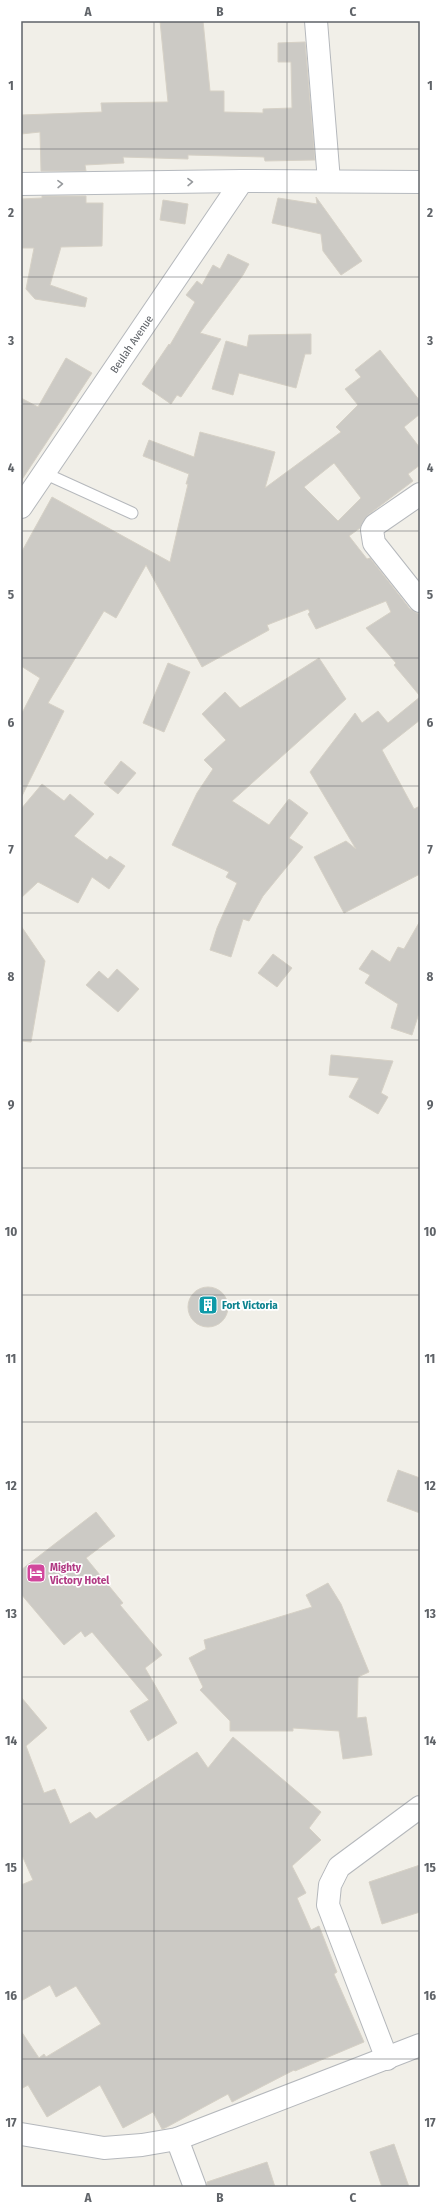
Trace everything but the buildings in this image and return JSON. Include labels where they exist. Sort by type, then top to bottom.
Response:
[{"type":"street","points":[[316,21],[329,181]]},
{"type":"street","points":[[21,184],[242,181],[420,182]]},
{"type":"street","name":"Beulah Avenue","points":[[21,507],[242,181]]},
{"type":"street","points":[[420,494],[375,525],[372,536],[374,543],[420,601]]},
{"type":"street","points":[[387,2059],[328,1905],[330,1885],[339,1867],[420,1807]]},
{"type":"street","points":[[21,2134],[104,2148],[142,2145],[177,2139],[420,2045]]},
{"type":"street","points":[[177,2139],[194,2187]]},
{"type":"lane","points":[[44,473],[132,513]]},
{"type":"place","name":"Fort Victoria","points":[[208,1305]]},
{"type":"place","name":"Mighty Victory Hotel","points":[[36,1573]]}]
